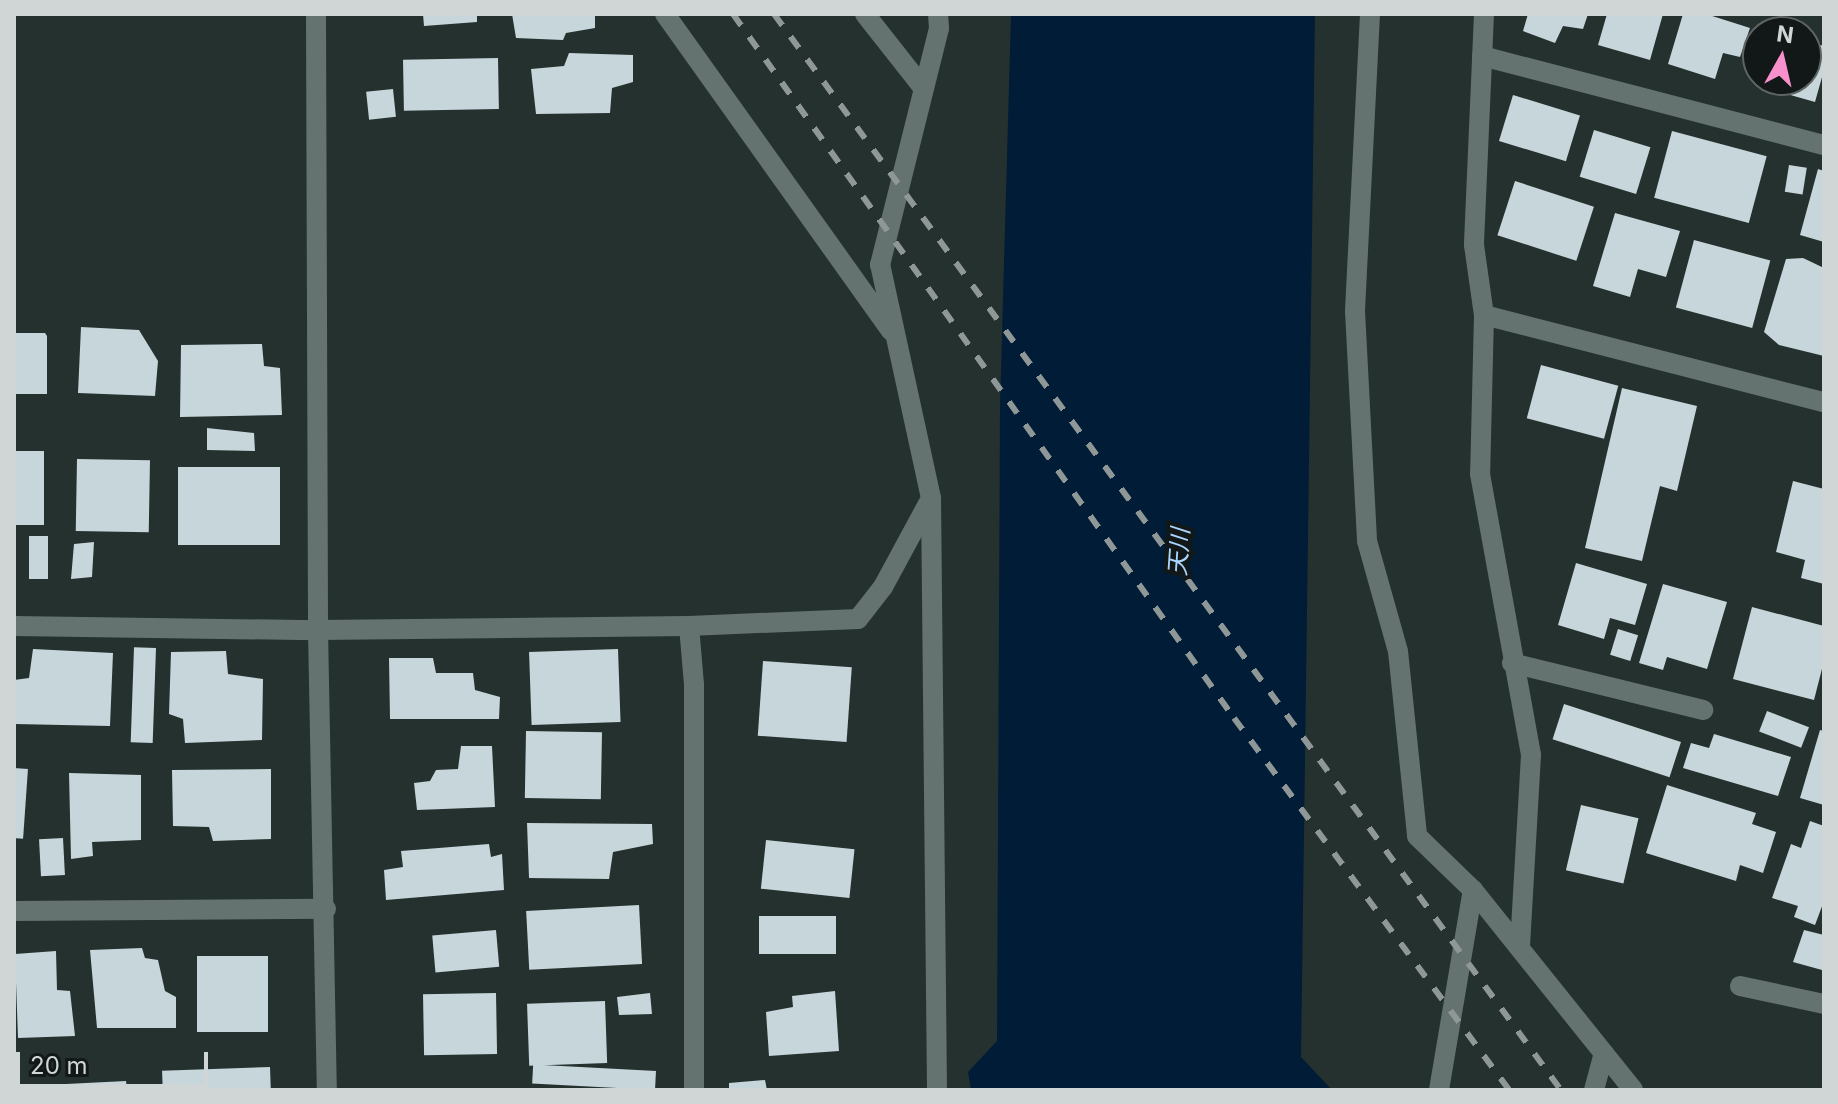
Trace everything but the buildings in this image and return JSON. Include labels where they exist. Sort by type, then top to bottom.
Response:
[{"type":"street","points":[[316,14],[318,630],[326,909],[327,1090]]},
{"type":"street","points":[[665,14],[895,337]]},
{"type":"street","points":[[865,14],[924,89]]},
{"type":"street","points":[[937,1090],[931,498],[880,265],[939,28],[938,14]]},
{"type":"street","points":[[1370,14],[1355,311],[1367,541],[1398,651],[1417,836],[1473,890],[1633,1090]]},
{"type":"street","points":[[1484,14],[1474,245],[1484,315],[1480,474],[1531,755],[1520,948]]},
{"type":"street","points":[[1482,56],[1824,145]]},
{"type":"street","points":[[1484,315],[1824,402]]},
{"type":"street","points":[[14,626],[318,630],[689,626],[858,619],[883,587],[931,498]]},
{"type":"street","points":[[689,626],[694,684],[694,1090]]},
{"type":"street","points":[[1512,663],[1703,710]]},
{"type":"street","points":[[1439,1090],[1473,890]]},
{"type":"street","points":[[14,911],[326,909]]},
{"type":"street","points":[[1740,986],[1824,1004]]},
{"type":"street","points":[[1594,1090],[1604,1053]]},
{"type":"water","name":"天川","points":[[1011,14],[1315,14],[1301,1057],[1332,1090],[971,1090],[968,1072],[997,1041],[1000,406]]},
{"type":"railway","points":[[733,14],[1234,718],[1509,1090]]},
{"type":"railway","points":[[774,14],[1561,1090]]}]
